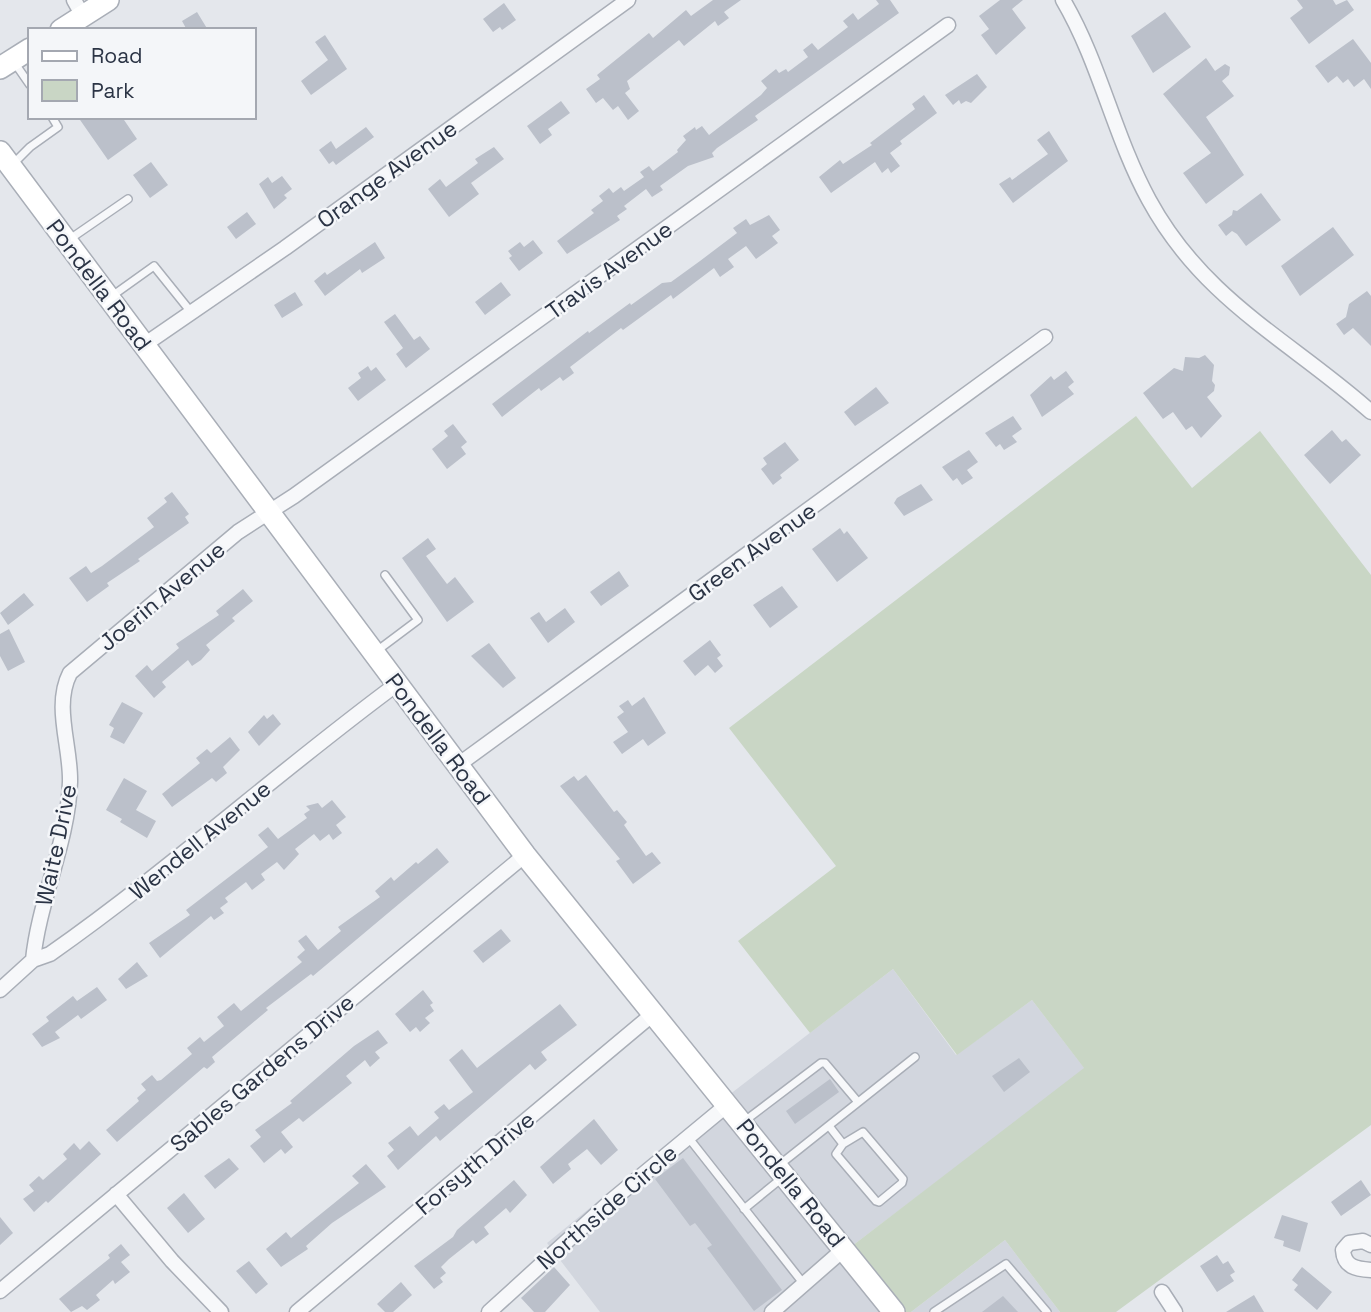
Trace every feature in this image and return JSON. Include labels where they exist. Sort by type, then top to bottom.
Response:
[{"type":"main road","points":[[63,28],[79,8],[108,0]]},
{"type":"main road","name":"Pondella Road","points":[[5,159],[525,855],[894,1312]]},
{"type":"street","name":"Orange Avenue","points":[[144,345],[628,0]]},
{"type":"street","points":[[1063,0],[1096,64],[1132,165],[1170,233],[1200,271],[1244,314],[1341,386],[1371,412]]},
{"type":"street","name":"Travis Avenue","points":[[269,512],[948,25]]},
{"type":"street","name":"Green Avenue","points":[[458,765],[1045,337]]},
{"type":"street","name":"Joerin Avenue","points":[[63,687],[70,673],[129,622],[238,532],[269,512]]},
{"type":"street","name":"Wendell Avenue","points":[[0,990],[33,960],[50,954],[119,905],[397,684]]},
{"type":"street","name":"Waite Drive","points":[[33,960],[36,931],[50,888],[69,801],[70,767],[62,704],[63,687]]},
{"type":"street","name":"Sables Gardens Drive","points":[[0,1291],[525,855]]},
{"type":"street","name":"Forsyth Drive","points":[[297,1312],[653,1014]]},
{"type":"street","name":"Northside Circle","points":[[489,1312],[611,1201],[727,1105]]},
{"type":"street","points":[[116,1195],[172,1261],[221,1312]]},
{"type":"street","points":[[1371,1245],[1363,1241],[1349,1243],[1343,1250],[1348,1264],[1371,1270]]},
{"type":"street","points":[[772,1312],[844,1249]]},
{"type":"street","points":[[1163,1292],[1175,1312]]},
{"type":"lane","points":[[14,59],[28,82]]},
{"type":"lane","points":[[5,159],[30,147],[58,127],[53,119]]},
{"type":"lane","points":[[66,241],[128,199]]},
{"type":"lane","points":[[110,298],[153,266],[191,312]]},
{"type":"lane","points":[[374,653],[418,620],[385,575]]},
{"type":"lane","points":[[744,1209],[829,1126],[915,1056]]},
{"type":"lane","points":[[742,1124],[821,1063],[825,1063],[858,1102]]},
{"type":"lane","points":[[829,1126],[843,1144]]},
{"type":"lane","points":[[863,1132],[903,1179],[902,1183],[879,1202],[876,1201],[836,1154],[843,1144],[863,1132]]},
{"type":"lane","points":[[688,1137],[803,1283]]},
{"type":"lane","points":[[934,1312],[1006,1264],[1047,1312]]},
{"type":"shaded area","points":[[893,969],[956,1055],[1032,1000],[1085,1069],[852,1246],[729,1095]]},
{"type":"shaded area","points":[[716,1105],[884,1312],[600,1312],[547,1243]]},
{"type":"shaded area","points":[[1005,1240],[1060,1312],[911,1312]]},
{"type":"green space","points":[[1136,416],[1192,488],[1260,431],[1371,575],[1371,1125],[1116,1312],[1060,1312],[1005,1240],[911,1312],[904,1312],[852,1246],[1084,1068],[1032,1000],[957,1055],[893,969],[810,1033],[738,941],[836,866],[729,728]]},
{"type":"building","points":[[713,0],[741,0],[724,12],[729,18],[718,26],[715,21],[684,46],[679,40],[627,81],[630,89],[625,93],[639,111],[628,120],[618,106],[613,110],[603,98],[596,103],[586,89],[600,79],[597,75],[649,33],[653,38],[686,10],[691,16]]},
{"type":"building","points":[[876,0],[890,0],[899,13],[755,116],[758,120],[717,148],[712,153],[714,157],[688,166],[660,186],[663,190],[652,197],[646,189],[624,206],[627,209],[617,216],[620,220],[567,254],[557,241],[594,213],[591,210],[603,201],[599,196],[609,188],[613,193],[621,187],[624,191],[644,177],[640,172],[649,166],[653,171],[678,152],[686,140],[683,136],[695,127],[696,130],[702,126],[709,135],[761,95],[767,88],[761,81],[776,69],[779,73],[786,69],[788,72],[808,57],[803,50],[812,43],[818,50],[848,27],[843,21],[853,13],[858,20],[879,4]]},
{"type":"building","points":[[1000,0],[1023,0],[1012,9],[1026,28],[996,55],[981,35],[989,29],[979,16]]},
{"type":"building","points":[[1297,0],[1333,0],[1336,5],[1347,0],[1354,10],[1309,44],[1290,18],[1303,8]]},
{"type":"building","points":[[504,3],[516,20],[502,30],[500,27],[493,32],[483,19]]},
{"type":"building","points":[[197,12],[207,28],[186,28],[182,21]]},
{"type":"building","points":[[1165,12],[1191,47],[1153,73],[1131,36]]},
{"type":"building","points":[[325,35],[347,69],[311,95],[301,81],[328,60],[315,42]]},
{"type":"building","points":[[1353,39],[1371,63],[1371,89],[1364,79],[1354,87],[1348,79],[1343,83],[1337,76],[1328,83],[1315,66]]},
{"type":"building","points":[[1206,58],[1215,71],[1225,64],[1230,67],[1229,75],[1222,81],[1234,96],[1206,117],[1244,175],[1206,204],[1183,173],[1211,153],[1163,94]]},
{"type":"building","points":[[977,74],[987,87],[971,103],[966,101],[961,104],[959,100],[953,105],[945,95]]},
{"type":"building","points":[[924,95],[937,113],[900,141],[902,144],[890,153],[900,166],[891,173],[888,168],[882,173],[875,162],[831,193],[819,177],[840,160],[843,164],[872,145],[870,143],[915,109],[912,104]]},
{"type":"building","points":[[561,101],[570,113],[548,129],[552,135],[540,144],[527,126]]},
{"type":"building","points":[[79,119],[123,119],[137,139],[108,160]]},
{"type":"building","points":[[366,127],[374,137],[336,165],[333,161],[329,164],[319,150],[331,141],[336,149]]},
{"type":"building","points":[[1049,131],[1068,161],[1013,203],[999,184],[1010,177],[1012,180],[1048,154],[1037,140]]},
{"type":"building","points":[[494,147],[504,159],[471,183],[479,194],[449,217],[428,189],[440,179],[446,187],[478,163],[475,159]]},
{"type":"building","points":[[151,162],[168,185],[150,198],[133,175]]},
{"type":"building","points":[[282,176],[292,189],[284,195],[287,198],[274,209],[259,184],[268,177],[272,183]]},
{"type":"building","points":[[1261,193],[1281,220],[1246,246],[1232,231],[1226,236],[1218,225],[1232,215],[1233,210],[1237,211]]},
{"type":"building","points":[[247,212],[256,224],[236,239],[227,227]]},
{"type":"building","points":[[769,215],[780,230],[772,236],[778,243],[756,259],[746,246],[728,259],[734,267],[720,277],[714,268],[673,299],[671,295],[623,330],[621,328],[570,367],[574,373],[563,381],[560,377],[541,391],[539,388],[502,417],[492,404],[588,331],[589,333],[662,283],[671,282],[700,261],[737,233],[733,228],[746,219],[750,225]]},
{"type":"building","points":[[1333,227],[1354,255],[1300,296],[1281,266]]},
{"type":"building","points":[[533,240],[543,253],[519,271],[509,258],[512,256],[508,251],[520,242],[524,247]]},
{"type":"building","points":[[375,242],[385,258],[362,273],[360,269],[325,296],[314,281]]},
{"type":"building","points":[[501,282],[511,295],[485,315],[475,302]]},
{"type":"building","points":[[1367,291],[1371,296],[1371,346],[1353,328],[1344,335],[1336,324],[1346,317],[1349,304]]},
{"type":"building","points":[[295,292],[303,305],[282,318],[274,305]]},
{"type":"building","points":[[395,314],[414,340],[420,336],[430,349],[406,368],[396,354],[403,348],[384,322]]},
{"type":"building","points":[[1205,355],[1214,365],[1212,381],[1215,385],[1214,391],[1207,397],[1222,416],[1201,438],[1192,426],[1186,430],[1173,412],[1163,419],[1143,393],[1174,368],[1183,371],[1185,357],[1199,358]]},
{"type":"building","points":[[368,366],[371,371],[376,367],[386,380],[358,401],[348,388],[361,378],[358,373]]},
{"type":"building","points":[[1066,371],[1074,382],[1068,387],[1074,394],[1042,417],[1030,395],[1051,376],[1054,380]]},
{"type":"building","points":[[876,387],[889,403],[855,426],[844,412]]},
{"type":"building","points":[[1013,416],[1022,429],[1012,436],[1017,442],[1004,450],[1000,444],[996,447],[985,433]]},
{"type":"building","points":[[453,424],[467,442],[461,447],[466,454],[447,469],[432,449],[448,436],[444,431]]},
{"type":"building","points":[[1332,430],[1342,442],[1346,439],[1361,455],[1330,484],[1304,455]]},
{"type":"building","points":[[785,442],[799,460],[780,475],[782,478],[773,485],[761,469],[767,464],[763,458]]},
{"type":"building","points":[[969,450],[978,462],[967,470],[973,478],[962,485],[957,478],[953,481],[942,467]]},
{"type":"building","points":[[921,484],[933,500],[904,516],[894,503],[897,498]]},
{"type":"building","points":[[172,492],[189,514],[185,517],[189,523],[107,583],[109,586],[87,602],[69,578],[86,566],[91,573],[154,527],[147,518],[167,502],[164,498]]},
{"type":"building","points":[[840,528],[844,534],[847,531],[868,558],[837,582],[812,549]]},
{"type":"building","points":[[428,538],[436,549],[426,556],[447,584],[455,577],[474,602],[447,622],[402,558]]},
{"type":"building","points":[[619,571],[629,586],[601,606],[590,592]]},
{"type":"building","points":[[782,586],[798,607],[770,628],[753,605]]},
{"type":"building","points":[[243,589],[253,601],[232,618],[235,621],[206,645],[210,650],[201,660],[192,666],[188,660],[162,682],[166,687],[154,698],[135,676],[147,665],[152,671],[179,648],[176,644],[219,615],[216,611]]},
{"type":"building","points":[[24,593],[34,605],[8,625],[0,613]]},
{"type":"building","points":[[565,608],[575,622],[548,643],[530,618],[539,612],[546,622]]},
{"type":"building","points":[[9,629],[25,662],[8,671],[0,656],[0,634]]},
{"type":"building","points":[[710,640],[721,655],[717,658],[723,666],[715,673],[708,665],[695,676],[683,661]]},
{"type":"building","points":[[489,643],[516,678],[503,688],[471,656]]},
{"type":"building","points":[[644,697],[666,733],[648,746],[643,739],[622,754],[613,742],[628,732],[617,717],[624,712],[619,706],[628,700],[632,706]]},
{"type":"building","points":[[122,702],[143,713],[124,744],[110,737],[114,728],[109,725]]},
{"type":"building","points":[[273,714],[281,724],[259,746],[248,732],[264,715],[267,719]]},
{"type":"building","points":[[230,737],[240,750],[223,767],[227,773],[216,782],[212,778],[172,807],[162,794],[200,763],[196,758],[207,749],[211,753]]},
{"type":"building","points":[[586,775],[614,812],[617,810],[627,822],[624,825],[646,856],[652,852],[661,863],[633,884],[616,861],[620,859],[560,786],[574,776],[578,781]]},
{"type":"building","points":[[124,778],[147,791],[136,810],[156,821],[147,838],[106,810]]},
{"type":"building","points":[[332,800],[346,817],[336,825],[342,833],[333,840],[329,834],[320,841],[314,834],[295,849],[299,854],[284,870],[277,862],[261,874],[265,880],[252,890],[246,882],[225,898],[228,902],[220,908],[224,913],[214,920],[211,916],[160,958],[149,943],[190,915],[186,910],[268,847],[258,835],[268,827],[278,839],[307,818],[304,814],[310,810],[306,806],[318,803],[322,808]]},
{"type":"building","points":[[437,848],[449,862],[313,976],[311,974],[266,1008],[268,1010],[212,1057],[215,1062],[207,1069],[204,1067],[117,1142],[106,1130],[139,1101],[137,1098],[146,1090],[141,1084],[152,1075],[157,1081],[161,1080],[192,1054],[187,1048],[200,1037],[204,1042],[224,1026],[217,1017],[234,1003],[241,1011],[302,962],[297,957],[305,950],[298,941],[306,935],[318,950],[341,931],[338,927],[380,897],[375,891],[391,877],[394,881]]},
{"type":"building","points":[[501,929],[511,941],[483,963],[473,951]]},
{"type":"building","points":[[137,962],[148,976],[126,989],[118,979]]},
{"type":"building","points":[[97,987],[107,1000],[81,1019],[78,1015],[55,1032],[60,1038],[42,1047],[32,1034],[49,1021],[46,1017],[73,996],[77,1001]]},
{"type":"building","points":[[423,990],[433,1003],[430,1005],[434,1011],[425,1018],[430,1023],[420,1032],[416,1027],[410,1032],[395,1014]]},
{"type":"building","points":[[560,1004],[577,1025],[541,1052],[547,1060],[535,1070],[530,1064],[440,1141],[436,1136],[398,1170],[387,1156],[394,1150],[388,1143],[410,1126],[418,1136],[439,1118],[434,1112],[444,1104],[449,1110],[473,1092],[449,1060],[462,1049],[477,1068]]},
{"type":"building","points":[[378,1030],[388,1043],[375,1052],[380,1058],[370,1067],[365,1060],[346,1076],[352,1083],[303,1122],[299,1118],[281,1132],[293,1147],[285,1154],[281,1149],[264,1163],[250,1146],[261,1137],[255,1130],[292,1103],[290,1101],[354,1046]]},
{"type":"building","points":[[1019,1058],[1030,1072],[1004,1092],[992,1076]]},
{"type":"building","points":[[830,1079],[839,1092],[795,1124],[786,1111]]},
{"type":"building","points":[[594,1119],[618,1150],[601,1165],[587,1149],[568,1164],[571,1169],[553,1184],[540,1167]]},
{"type":"building","points":[[89,1141],[101,1154],[48,1203],[46,1201],[34,1212],[23,1199],[34,1191],[29,1185],[39,1176],[43,1180],[67,1159],[63,1154],[74,1143],[80,1150]]},
{"type":"building","points":[[229,1158],[239,1169],[215,1189],[204,1176]]},
{"type":"building","points":[[683,1158],[782,1290],[754,1311],[707,1248],[712,1245],[695,1223],[690,1226],[655,1179]]},
{"type":"building","points":[[366,1164],[386,1187],[332,1223],[306,1246],[308,1249],[281,1267],[266,1249],[286,1232],[291,1238],[359,1183],[352,1176]]},
{"type":"building","points":[[514,1180],[527,1195],[510,1213],[506,1208],[484,1227],[489,1234],[476,1244],[473,1240],[441,1267],[446,1273],[440,1278],[443,1282],[434,1289],[414,1266],[453,1237],[457,1230]]},
{"type":"building","points":[[1361,1180],[1371,1195],[1341,1216],[1331,1202]]},
{"type":"building","points":[[184,1193],[205,1219],[188,1233],[167,1208]]},
{"type":"building","points":[[1282,1215],[1308,1223],[1300,1252],[1283,1246],[1284,1241],[1274,1238]]},
{"type":"building","points":[[0,1217],[13,1233],[0,1245]]},
{"type":"building","points":[[121,1244],[130,1255],[121,1262],[130,1272],[115,1284],[113,1280],[96,1295],[100,1300],[87,1310],[82,1306],[71,1312],[59,1299],[110,1258],[108,1255]]},
{"type":"building","points":[[1217,1255],[1223,1264],[1228,1261],[1235,1272],[1230,1275],[1234,1281],[1217,1292],[1200,1266]]},
{"type":"building","points":[[249,1261],[268,1284],[256,1294],[236,1271]]},
{"type":"building","points":[[554,1267],[570,1285],[545,1312],[534,1312],[521,1298]]},
{"type":"building","points":[[1302,1267],[1332,1292],[1317,1310],[1294,1290],[1298,1285],[1292,1280]]},
{"type":"building","points":[[401,1282],[412,1295],[393,1312],[385,1312],[377,1304]]},
{"type":"building","points":[[1254,1295],[1264,1312],[1226,1312]]},
{"type":"building","points":[[1003,1296],[1018,1312],[982,1312]]}]
